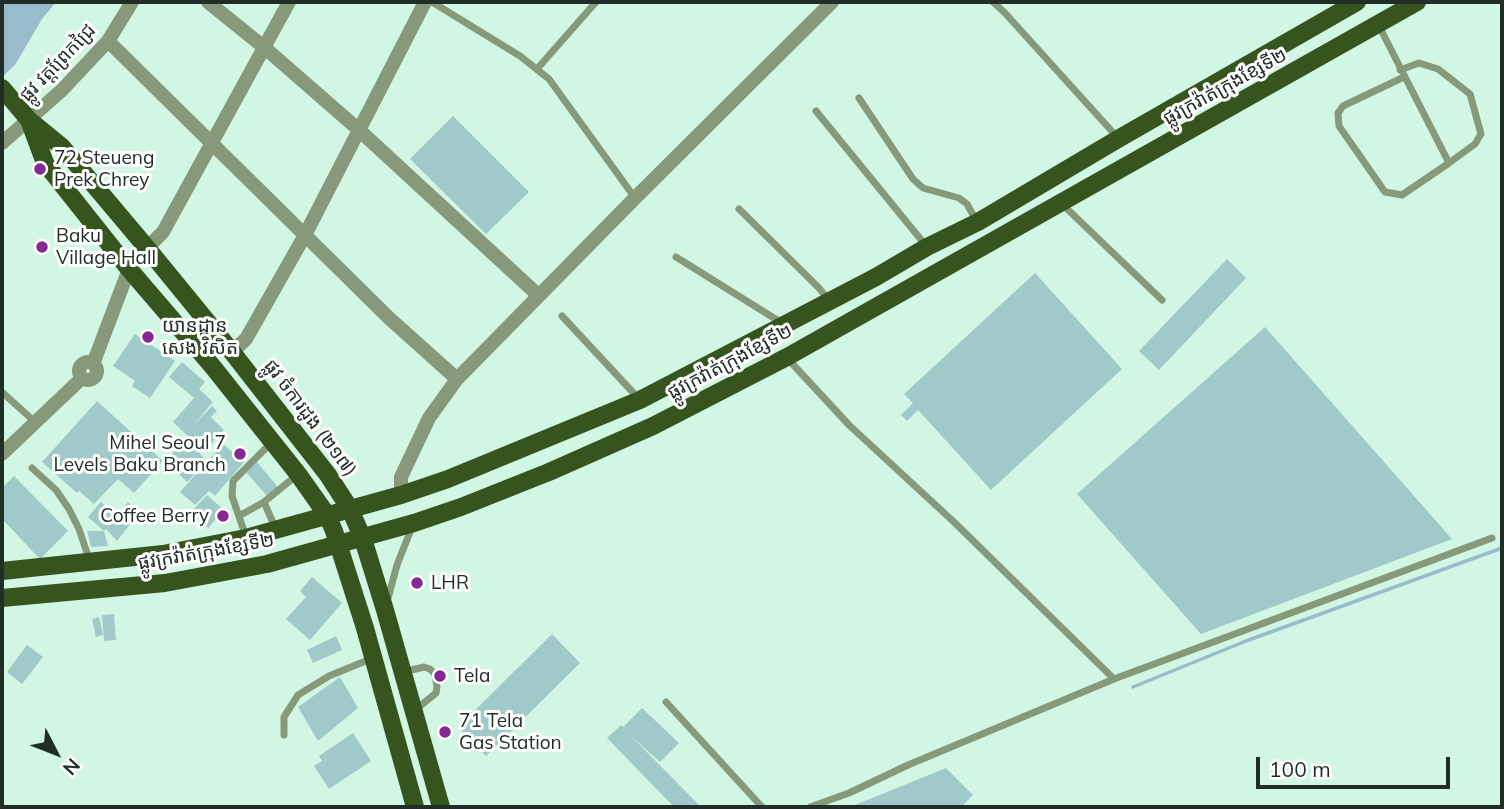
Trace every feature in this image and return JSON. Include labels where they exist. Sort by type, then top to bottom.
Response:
[{"type":"main road","name":"ផ្លូវក្រវ៉ាត់ក្រុងខ្សែទី២","points":[[2,572],[163,554],[276,530],[448,479],[640,400],[978,222],[1118,138],[1357,2]]},
{"type":"main road","name":"ផ្លូវក្រវ៉ាត់ក្រុងខ្សែទី២","points":[[2,598],[165,583],[267,564],[414,523],[536,477],[653,426],[786,357],[1417,2]]},
{"type":"main road","name":"ផ្លូវ ចំការដូង (២១៧)","points":[[5,92],[29,120],[62,147],[233,352],[328,475],[350,509],[363,539],[385,610],[441,807]]},
{"type":"main road","name":"ផ្លូវ ចំការដូង (២១៧)","points":[[29,120],[44,163],[129,269],[213,367],[327,515],[339,545],[415,807]]},
{"type":"main road","points":[[876,277],[890,300]]},
{"type":"street","name":"ផ្លូវ វត្តព្រែកជ្រៃ","points":[[2,143],[62,90],[108,41],[132,2]]},
{"type":"street","points":[[208,2],[359,130],[538,295]]},
{"type":"street","points":[[146,248],[163,232],[289,2]]},
{"type":"street","points":[[233,352],[246,339],[305,235],[425,2]]},
{"type":"street","points":[[401,495],[401,477],[429,418],[457,379],[832,2]]},
{"type":"street","points":[[108,41],[389,318],[457,379]]},
{"type":"street","points":[[2,454],[82,378],[79,374],[81,366],[88,363],[93,365],[129,269]]},
{"type":"lane","points":[[432,2],[520,56],[549,79],[635,198]]},
{"type":"lane","points":[[537,69],[596,2]]},
{"type":"lane","points":[[993,2],[1118,138]]},
{"type":"lane","points":[[1378,24],[1450,163]]},
{"type":"lane","points":[[1419,63],[1438,69],[1470,94],[1481,134],[1475,144],[1402,195],[1385,192],[1339,126],[1338,113],[1343,106],[1402,73],[1419,63]]},
{"type":"lane","points":[[859,98],[912,179],[923,188],[959,198],[967,204],[978,222]]},
{"type":"lane","points":[[816,111],[927,247]]},
{"type":"lane","points":[[1061,203],[1162,300]]},
{"type":"lane","points":[[739,209],[830,301]]},
{"type":"lane","points":[[676,257],[785,325]]},
{"type":"lane","points":[[562,316],[640,400]]},
{"type":"lane","points":[[786,357],[849,425],[955,523],[1114,679]]},
{"type":"lane","points":[[2,392],[35,422]]},
{"type":"lane","points":[[246,538],[232,496],[233,481],[273,442]]},
{"type":"lane","points":[[32,468],[56,490],[69,509],[90,563]]},
{"type":"lane","points":[[239,516],[264,502],[298,474]]},
{"type":"lane","points":[[264,502],[276,530]]},
{"type":"lane","points":[[385,610],[397,565],[414,523]]},
{"type":"lane","points":[[810,807],[849,793],[908,765],[1114,679],[1492,538]]},
{"type":"lane","points":[[284,735],[284,717],[298,695],[329,676],[373,658]]},
{"type":"lane","points":[[402,672],[424,667],[435,674],[436,693],[414,711]]},
{"type":"lane","points":[[666,702],[762,807]]},
{"type":"water","points":[[2,2],[56,2],[42,19],[15,65],[2,77]]},
{"type":"building","points":[[453,116],[529,192],[486,234],[410,159]]},
{"type":"building","points":[[1227,259],[1246,278],[1159,370],[1139,351]]},
{"type":"building","points":[[1035,273],[1122,369],[991,490],[918,410],[907,421],[901,415],[913,403],[904,394]]},
{"type":"building","points":[[1265,327],[1452,539],[1201,634],[1077,494]]},
{"type":"building","points":[[135,334],[175,361],[150,398],[132,386],[135,381],[113,366]]},
{"type":"building","points":[[182,362],[205,382],[199,389],[213,402],[193,426],[212,406],[217,411],[211,417],[224,430],[204,451],[173,422],[194,398],[169,377]]},
{"type":"building","points":[[97,401],[163,461],[134,493],[118,479],[94,504],[79,491],[77,493],[42,462]]},
{"type":"building","points":[[187,438],[203,457],[190,470],[194,475],[187,482],[165,461]]},
{"type":"building","points":[[223,444],[244,462],[215,496],[209,491],[195,505],[180,492]]},
{"type":"building","points":[[257,462],[278,487],[267,496],[246,472]]},
{"type":"building","points":[[14,476],[68,531],[40,559],[4,521],[2,523],[2,488]]},
{"type":"building","points":[[207,495],[224,510],[208,528],[191,512]]},
{"type":"building","points":[[101,502],[117,516],[128,502],[139,513],[117,541],[106,529],[104,531],[88,517]]},
{"type":"building","points":[[87,531],[104,531],[108,546],[91,547]]},
{"type":"building","points":[[312,577],[342,603],[310,640],[286,619],[306,597],[300,591]]},
{"type":"building","points":[[114,614],[116,640],[104,641],[102,615]]},
{"type":"building","points":[[99,617],[103,635],[96,637],[92,619]]},
{"type":"building","points":[[552,634],[580,663],[486,756],[458,727]]},
{"type":"building","points":[[336,636],[342,650],[313,663],[307,650]]},
{"type":"building","points":[[27,645],[43,657],[22,684],[7,672]]},
{"type":"building","points":[[340,677],[358,708],[318,741],[298,707]]},
{"type":"building","points":[[642,708],[679,743],[660,762],[629,734],[701,807],[674,807],[607,738]]},
{"type":"building","points":[[353,733],[371,761],[329,789],[314,766],[322,761],[319,756]]},
{"type":"building","points":[[946,768],[973,795],[961,807],[850,807]]},
{"type":"waterway","points":[[1133,687],[1246,641],[1502,548]]},
{"type":"place","name":"72 Steueng Prek Chrey","points":[[40,169]]},
{"type":"place","name":"Baku Village Hall","points":[[42,247]]},
{"type":"place","name":"យានដ្ឋាន សេង វិសិត","points":[[148,337]]},
{"type":"place","name":"Mihel Seoul 7 Levels Baku Branch","points":[[240,454]]},
{"type":"place","name":"Coffee Berry","points":[[223,516]]},
{"type":"place","name":"LHR","points":[[417,583]]},
{"type":"place","name":"Tela","points":[[440,676]]},
{"type":"place","name":"71 Tela Gas Station","points":[[445,732]]}]
